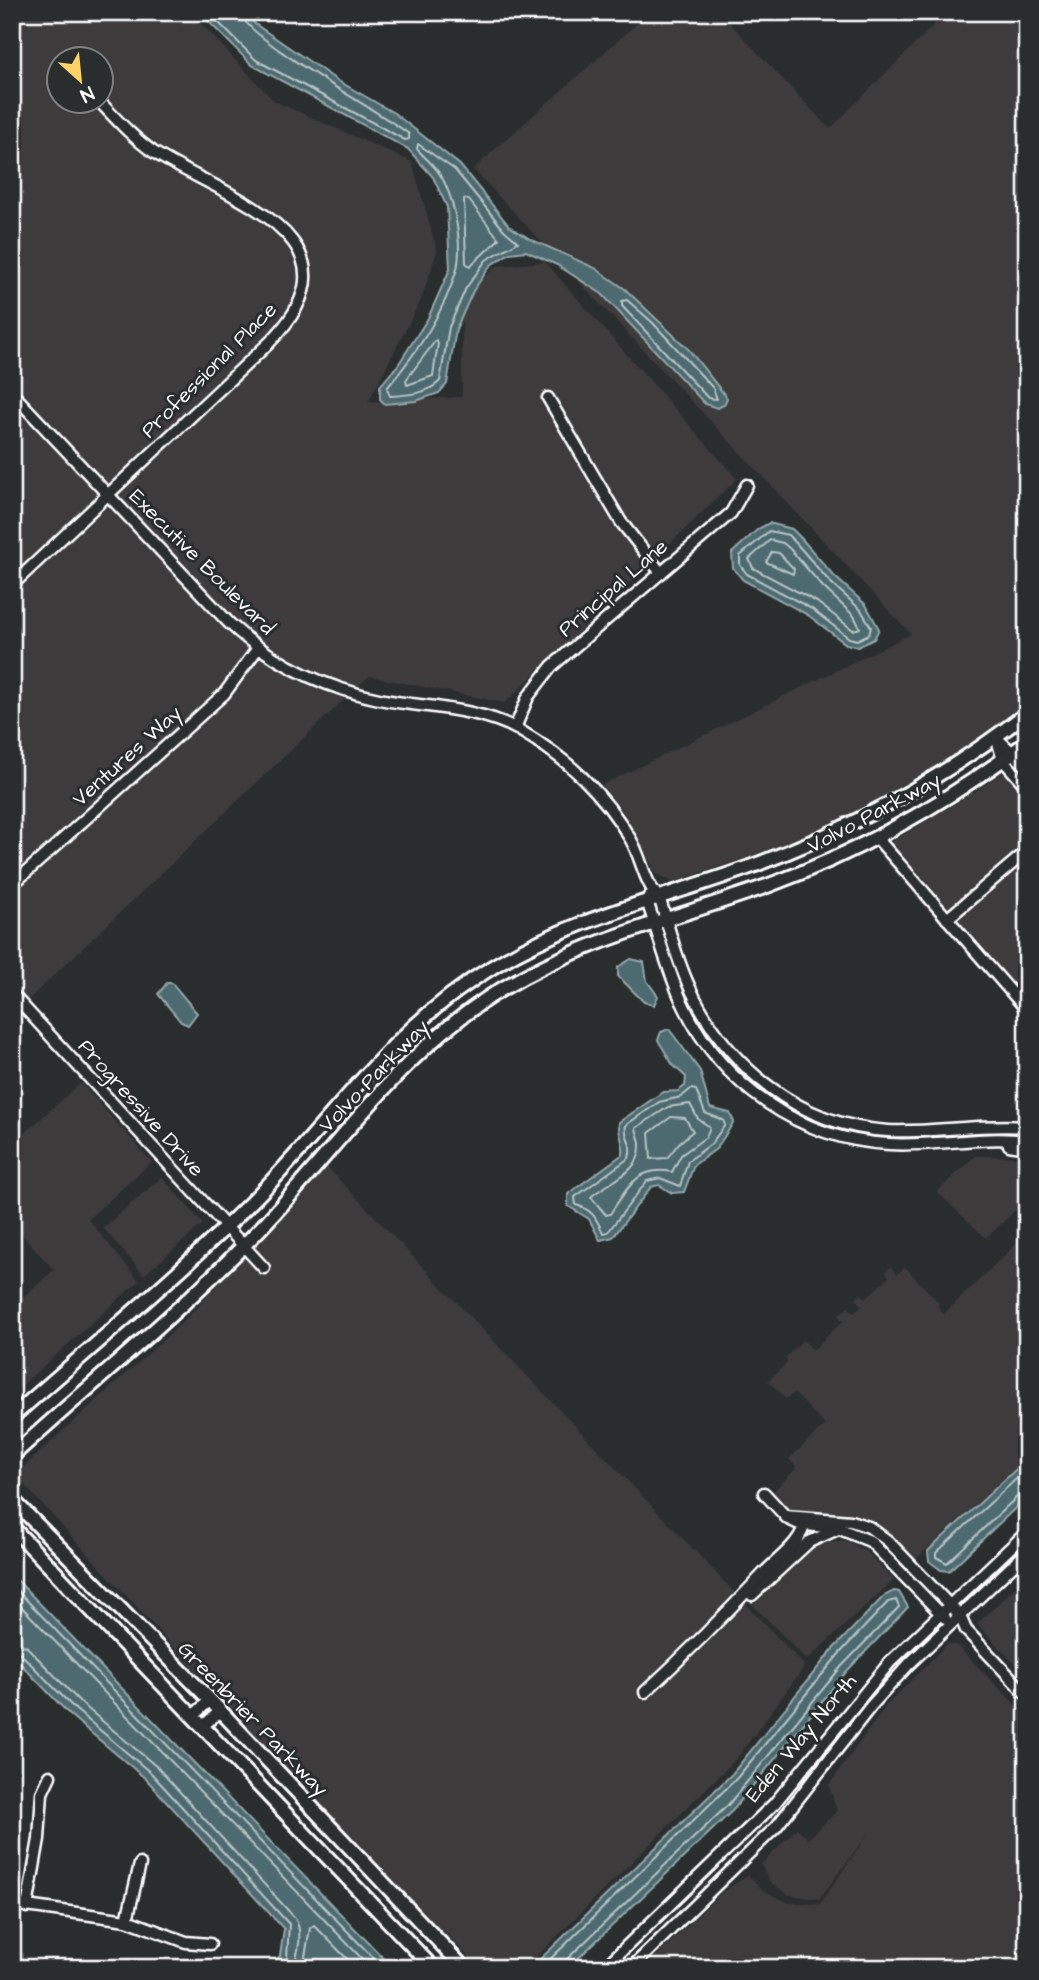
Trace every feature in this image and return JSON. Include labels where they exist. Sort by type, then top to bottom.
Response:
[{"type":"main road","name":"Volvo Parkway","points":[[12,1418],[275,1177],[383,1054],[448,997],[496,964],[548,937],[653,896],[743,869],[824,837],[913,790],[1027,713]]},
{"type":"main road","name":"Volvo Parkway","points":[[12,1456],[243,1246],[391,1080],[454,1022],[500,989],[551,962],[604,939],[781,880],[876,837],[951,795],[1027,742]]},
{"type":"main road","name":"Greenbrier Parkway","points":[[12,1499],[210,1700],[464,1968]]},
{"type":"main road","name":"Greenbrier Parkway","points":[[12,1527],[433,1968]]},
{"type":"street","name":"Professional Place","points":[[12,585],[286,326],[300,300],[303,275],[293,241],[274,219],[156,154],[114,116]]},
{"type":"street","name":"Executive Boulevard","points":[[12,393],[229,623],[258,648],[296,672],[324,684],[379,699],[481,716],[515,728],[571,765],[600,794],[632,842],[661,921],[678,993],[698,1032],[724,1067],[769,1104],[806,1124],[863,1142],[906,1145],[991,1140],[1027,1141]]},
{"type":"street","points":[[548,398],[621,522],[661,573]]},
{"type":"street","name":"Principal Lane","points":[[515,728],[528,697],[552,666],[731,513],[747,485]]},
{"type":"street","name":"Ventures Way","points":[[12,886],[224,694],[258,648]]},
{"type":"street","points":[[996,736],[1027,787]]},
{"type":"street","points":[[1009,756],[1027,767]]},
{"type":"street","points":[[876,837],[1027,1010]]},
{"type":"street","points":[[947,919],[1027,851]]},
{"type":"street","name":"Executive Boulevard","points":[[661,921],[690,988],[716,1033],[744,1067],[789,1100],[842,1123],[885,1130],[1027,1127]]},
{"type":"street","name":"Progressive Drive","points":[[12,994],[264,1268]]},
{"type":"street","points":[[991,1140],[1027,1148]]},
{"type":"street","points":[[764,1493],[785,1516],[840,1529],[870,1541],[951,1625],[966,1630]]},
{"type":"street","points":[[809,1522],[851,1521],[876,1531],[950,1605],[960,1616],[966,1630],[1027,1695]]},
{"type":"street","points":[[773,1576],[783,1561],[807,1537],[809,1522]]},
{"type":"street","points":[[645,1692],[732,1610],[798,1540],[809,1522]]},
{"type":"street","points":[[732,1610],[809,1542],[840,1529]]},
{"type":"street","name":"Eden Way North","points":[[604,1968],[774,1804],[872,1682],[1027,1532]]},
{"type":"street","name":"Eden Way North","points":[[631,1968],[776,1827],[871,1706],[1027,1552]]},
{"type":"street","points":[[194,1715],[210,1700]]},
{"type":"street","points":[[203,1726],[220,1711]]},
{"type":"street","points":[[27,1907],[39,1839],[42,1793],[50,1776]]},
{"type":"street","points":[[127,1920],[140,1864]]},
{"type":"street","points":[[12,1904],[127,1920],[186,1942],[210,1944]]},
{"type":"shaded area","points":[[12,12],[190,12],[274,101],[412,162],[437,251],[421,300],[368,402],[462,397],[462,299],[496,266],[545,262],[737,479],[505,703],[369,676],[12,1015]]},
{"type":"shaded area","points":[[650,12],[719,12],[830,129],[947,12],[1027,12],[1027,703],[962,755],[896,795],[847,816],[827,831],[673,882],[656,874],[626,816],[602,785],[911,634],[473,169]]},
{"type":"shaded area","points":[[1027,754],[1027,1022],[876,851],[976,791]]},
{"type":"shaded area","points":[[81,1083],[152,1162],[88,1219],[139,1281],[12,1394],[12,1307],[54,1270],[12,1223],[12,1144]]},
{"type":"shaded area","points":[[975,1156],[1027,1157],[1027,1199],[986,1238],[937,1192]]},
{"type":"shaded area","points":[[327,1167],[805,1666],[737,1758],[525,1968],[480,1968],[355,1844],[18,1478],[20,1470],[183,1322]]},
{"type":"shaded area","points":[[162,1177],[203,1224],[144,1275],[103,1228]]},
{"type":"shaded area","points":[[1027,1227],[1027,1457],[915,1560],[877,1525],[865,1520],[786,1508],[772,1492],[797,1468],[789,1459],[825,1425],[794,1393],[786,1399],[768,1381],[788,1362],[785,1358],[803,1340],[813,1350],[843,1321],[838,1316],[848,1307],[854,1313],[862,1306],[856,1299],[861,1294],[866,1298],[889,1277],[886,1271],[891,1267],[897,1274],[905,1267],[939,1303],[937,1306],[944,1314],[1016,1244]]},
{"type":"shaded area","points":[[849,1541],[869,1554],[894,1580],[807,1660],[753,1605],[820,1542]]},
{"type":"shaded area","points":[[1027,1576],[1027,1676],[977,1624]]},
{"type":"shaded area","points":[[947,1644],[956,1645],[1027,1716],[1027,1968],[644,1968],[722,1892],[748,1875],[762,1890],[789,1903],[820,1904],[871,1830],[819,1899],[789,1895],[770,1882],[761,1865],[797,1828],[808,1839],[837,1811],[829,1785],[885,1707]]},
{"type":"water","points":[[199,12],[245,12],[255,24],[335,79],[394,113],[460,165],[509,226],[530,239],[595,268],[625,289],[689,350],[727,398],[724,405],[717,408],[705,404],[602,294],[557,265],[526,251],[510,253],[491,265],[473,291],[456,329],[447,384],[439,393],[416,401],[385,404],[380,399],[380,386],[398,365],[428,318],[450,269],[447,207],[433,177],[408,149],[252,65]]},
{"type":"water","points":[[769,523],[792,529],[834,576],[866,605],[879,629],[874,639],[858,647],[846,644],[808,615],[743,580],[733,568],[732,553],[758,529]]},
{"type":"water","points":[[631,959],[644,962],[647,981],[658,996],[654,1005],[644,1002],[618,976],[618,967]]},
{"type":"water","points":[[167,983],[172,983],[197,1013],[188,1025],[181,1022],[158,994]]},
{"type":"water","points":[[669,1029],[700,1071],[710,1108],[730,1113],[734,1122],[716,1149],[694,1165],[684,1192],[672,1193],[659,1185],[651,1187],[613,1237],[600,1240],[589,1219],[568,1206],[568,1194],[623,1154],[619,1122],[663,1092],[678,1091],[685,1086],[686,1077],[673,1065],[658,1040],[661,1032]]},
{"type":"water","points":[[1027,1459],[1027,1497],[949,1571],[941,1570],[929,1561],[928,1551]]},
{"type":"water","points":[[12,1575],[393,1968],[268,1968],[280,1956],[284,1929],[146,1779],[71,1716],[12,1655]]},
{"type":"water","points":[[894,1591],[899,1592],[908,1607],[846,1672],[733,1810],[568,1968],[531,1968],[732,1774],[833,1649],[884,1596]]}]
